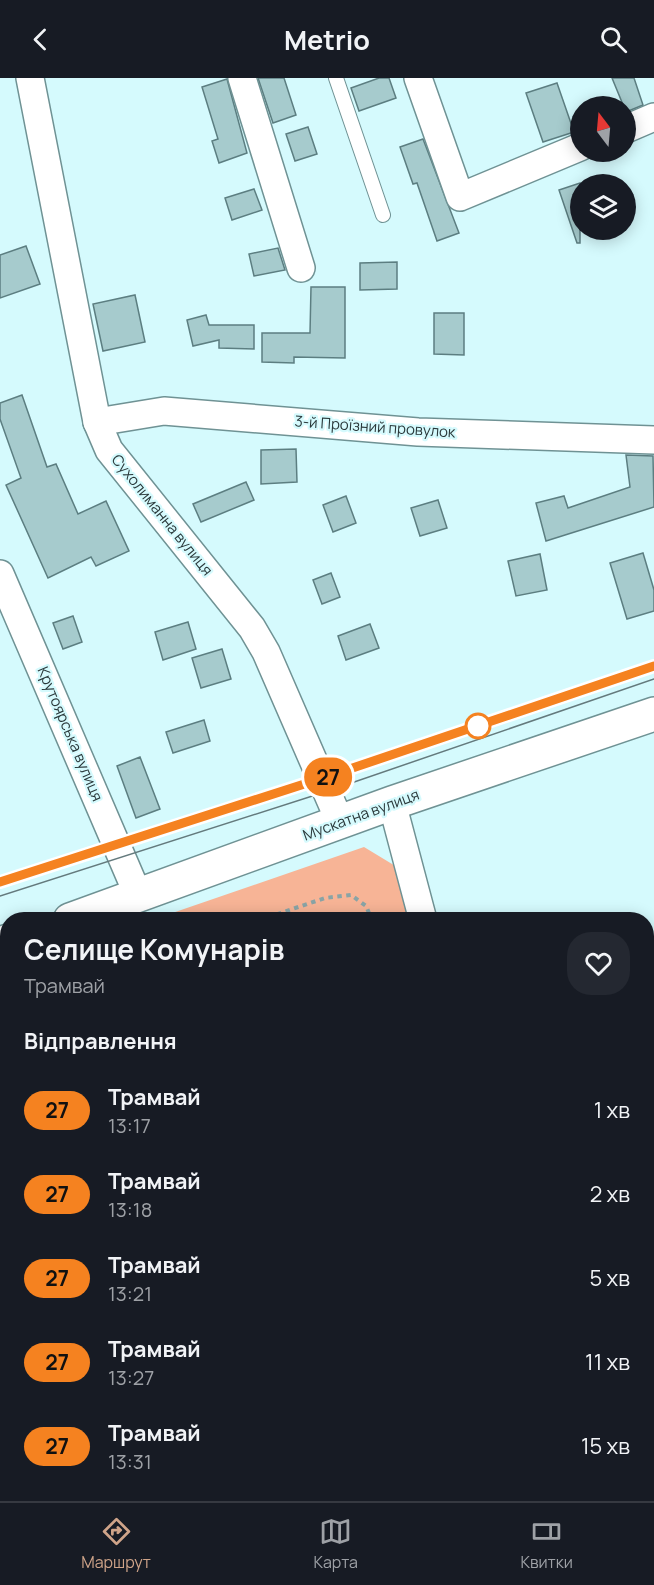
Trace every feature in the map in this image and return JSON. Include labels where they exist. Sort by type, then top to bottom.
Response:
[{"type":"street","name":"Сухолиманна вулиця","points":[[30,78],[97,422],[109,450],[252,628],[266,652],[340,822]]},
{"type":"street","points":[[242,78],[301,268]]},
{"type":"street","points":[[418,78],[460,197],[570,151]]},
{"type":"street","points":[[636,125],[654,117]]},
{"type":"street","name":"3-й Проїзний провулок","points":[[97,422],[164,411],[418,432],[654,440]]},
{"type":"street","name":"Крутоярська вулиця","points":[[0,574],[138,896]]},
{"type":"street","name":"Мускатна вулиця","points":[[93,912],[392,803],[654,714]]},
{"type":"street","points":[[392,803],[421,912]]},
{"type":"lane","points":[[336,78],[383,215]]},
{"type":"path","points":[[286,912],[341,895],[358,898],[367,912]]},
{"type":"shaded area","points":[[364,847],[397,867],[412,912],[175,912]]},
{"type":"building","points":[[258,78],[284,78],[296,115],[273,123]]},
{"type":"building","points":[[379,78],[389,78],[396,98],[359,111],[351,88]]},
{"type":"building","points":[[612,78],[634,78],[643,105],[636,108],[636,96],[619,96]]},
{"type":"building","points":[[227,79],[247,153],[219,163],[212,141],[218,139],[202,87]]},
{"type":"building","points":[[557,83],[570,120],[570,133],[543,142],[526,93]]},
{"type":"building","points":[[308,127],[317,154],[295,161],[286,134]]},
{"type":"building","points":[[423,139],[459,233],[437,241],[417,183],[413,184],[400,147]]},
{"type":"building","points":[[570,186],[570,222],[559,190]]},
{"type":"building","points":[[254,189],[262,210],[232,220],[225,198]]},
{"type":"building","points":[[26,246],[40,284],[0,298],[0,255]]},
{"type":"building","points":[[278,248],[285,270],[254,276],[249,254]]},
{"type":"building","points":[[397,262],[397,289],[360,290],[360,263]]},
{"type":"building","points":[[311,287],[345,287],[345,358],[294,357],[294,363],[262,362],[262,333],[310,333]]},
{"type":"building","points":[[135,295],[145,342],[103,351],[93,304]]},
{"type":"building","points":[[434,313],[464,313],[464,355],[434,354]]},
{"type":"building","points":[[206,315],[209,325],[254,325],[254,349],[219,348],[219,340],[193,346],[187,320]]},
{"type":"building","points":[[22,395],[47,467],[56,464],[78,514],[106,501],[129,551],[96,566],[91,557],[48,578],[6,485],[21,478],[0,419],[0,403]]},
{"type":"building","points":[[296,449],[297,482],[261,484],[261,450]]},
{"type":"building","points":[[626,455],[653,456],[654,507],[546,541],[536,503],[564,496],[568,508],[630,487]]},
{"type":"building","points":[[246,482],[254,500],[201,522],[193,504]]},
{"type":"building","points":[[346,496],[356,523],[333,532],[323,505]]},
{"type":"building","points":[[438,500],[447,528],[420,536],[411,508]]},
{"type":"building","points":[[643,553],[654,590],[654,611],[627,619],[610,563]]},
{"type":"building","points":[[540,554],[547,590],[516,596],[508,561]]},
{"type":"building","points":[[331,573],[340,597],[322,604],[313,580]]},
{"type":"building","points":[[73,616],[82,642],[63,649],[53,623]]},
{"type":"building","points":[[188,622],[196,649],[163,660],[155,632]]},
{"type":"building","points":[[370,624],[379,648],[346,660],[338,636]]},
{"type":"building","points":[[222,649],[231,679],[201,688],[192,658]]},
{"type":"building","points":[[204,720],[210,741],[173,753],[166,732]]},
{"type":"building","points":[[140,757],[160,809],[136,818],[117,766]]},
{"type":"tram line","points":[[0,882],[323,778],[654,666]]},
{"type":"tram line","name":"27","points":[[0,882],[323,778],[654,666]]},
{"type":"tram line","points":[[0,896],[328,791],[654,679]]}]
